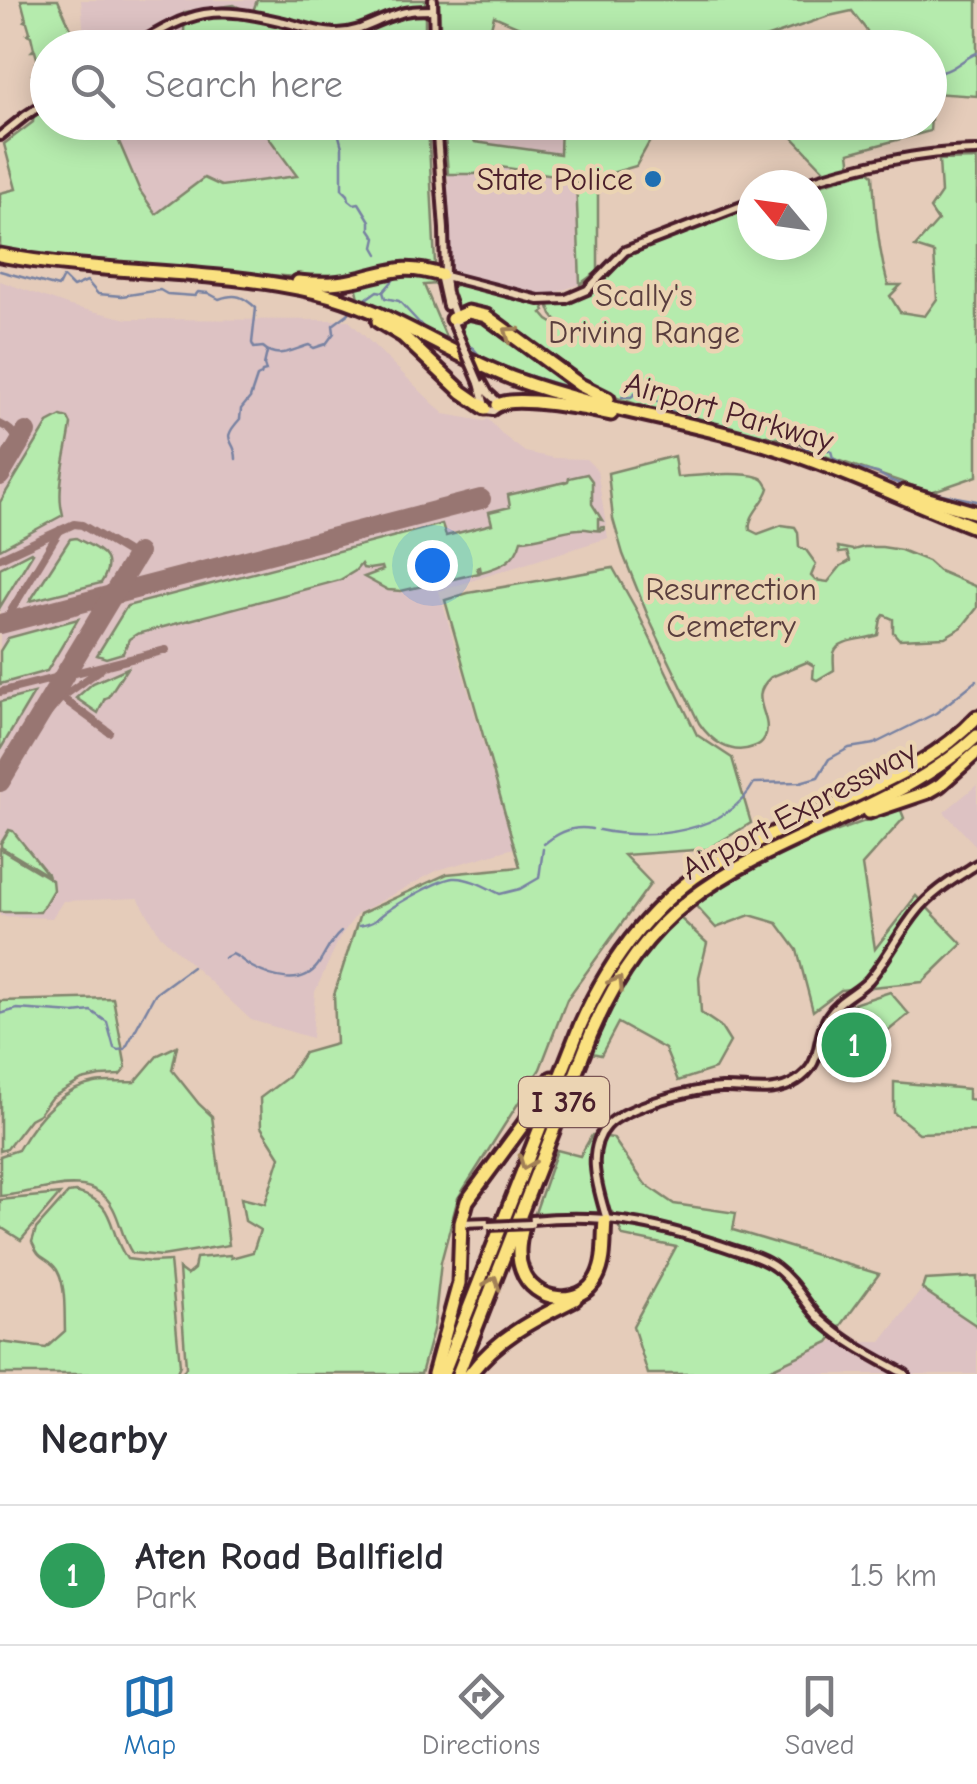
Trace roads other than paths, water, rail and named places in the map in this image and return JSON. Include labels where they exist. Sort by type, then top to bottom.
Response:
[{"type":"highway","name":"Airport Parkway","points":[[0,257],[221,278],[298,288],[340,299],[394,320],[514,379],[791,453],[977,533]]},
{"type":"highway","name":"Airport Parkway","points":[[0,257],[296,292],[385,320],[486,372],[523,386],[796,460],[977,533]]},
{"type":"highway","points":[[221,278],[316,283],[354,280],[402,268],[440,272]]},
{"type":"highway","points":[[352,308],[403,336],[462,392],[492,406],[507,401],[584,408],[732,441]]},
{"type":"highway","points":[[456,318],[479,313],[594,393],[688,425]]},
{"type":"highway","points":[[791,453],[895,490],[977,512]]},
{"type":"highway","name":"Airport Expressway","points":[[443,1374],[580,1026],[624,948],[680,889],[717,863],[926,760],[977,714]]},
{"type":"highway","name":"Airport Expressway","points":[[458,1374],[591,1034],[617,982],[650,936],[705,887],[731,871],[923,778],[977,736]]},
{"type":"highway","points":[[786,844],[928,792],[977,752]]},
{"type":"highway","points":[[434,1374],[459,1282],[467,1200],[531,1114],[593,991],[624,948]]},
{"type":"highway","points":[[591,1034],[538,1176],[521,1234],[519,1260],[529,1283],[537,1291],[558,1298],[587,1289],[599,1273],[606,1220]]},
{"type":"highway","points":[[470,1374],[506,1336],[595,1286],[604,1268],[606,1220]]},
{"type":"street","points":[[433,0],[434,30]]},
{"type":"street","points":[[360,30],[402,12],[433,10]]},
{"type":"street","points":[[164,30],[186,18],[214,12],[247,14],[316,30]]},
{"type":"street","points":[[0,136],[30,113]]},
{"type":"street","points":[[437,140],[444,296],[484,395],[492,406],[498,400],[481,383]]},
{"type":"street","points":[[827,177],[930,154],[977,151]]},
{"type":"street","points":[[440,272],[539,300],[566,300],[596,282],[625,252],[737,208]]},
{"type":"street","points":[[606,1220],[594,1155],[597,1141],[610,1123],[628,1110],[698,1091],[771,1090],[800,1079],[814,1062],[824,1024],[835,1007],[868,981],[923,904],[977,864]]},
{"type":"street","points":[[462,1225],[606,1220],[753,1256],[788,1280],[832,1330],[905,1374]]},
{"type":"waterway","points":[[947,70],[977,53]]},
{"type":"waterway","points":[[340,140],[342,189],[349,200],[359,203],[370,221],[378,254]]},
{"type":"waterway","points":[[0,271],[58,287],[63,277],[73,287],[87,281],[98,294],[122,296],[160,290],[195,296],[198,292],[208,293],[219,299],[239,297],[256,308],[254,348],[263,347],[274,353],[326,344],[334,333],[333,325],[349,313]]},
{"type":"waterway","points":[[383,292],[395,278]]},
{"type":"waterway","points":[[363,301],[377,291],[383,292],[385,298],[399,301],[423,327],[458,343]]},
{"type":"waterway","points":[[466,345],[480,356],[514,371],[577,390]]},
{"type":"waterway","points":[[236,459],[230,432],[240,419],[257,377],[266,371],[267,352]]},
{"type":"waterway","points":[[622,397],[636,393],[683,418]]},
{"type":"waterway","points":[[768,440],[796,448],[820,447],[850,467],[913,488],[977,501]]},
{"type":"waterway","points":[[599,830],[663,833],[707,823],[742,800],[754,783],[800,782],[818,777],[829,759],[849,748],[874,744],[936,713],[977,680]]},
{"type":"waterway","points":[[544,844],[566,831],[592,829]]},
{"type":"waterway","points":[[359,926],[453,878],[500,894],[520,889],[539,878],[543,849]]},
{"type":"waterway","points":[[224,958],[232,954],[268,974],[295,978],[311,972],[341,932]]},
{"type":"waterway","points":[[0,1014],[17,1009],[91,1011],[107,1022],[114,1048],[125,1049],[155,994],[192,967]]},
{"type":"place","name":"State Police","points":[[653,179]]},
{"type":"place","name":"Aten Road Ballfield","points":[[854,1045]]},
{"type":"park label","name":"Scally's Driving Range","points":[[644,314]]},
{"type":"park label","name":"Resurrection Cemetery","points":[[731,608]]}]
